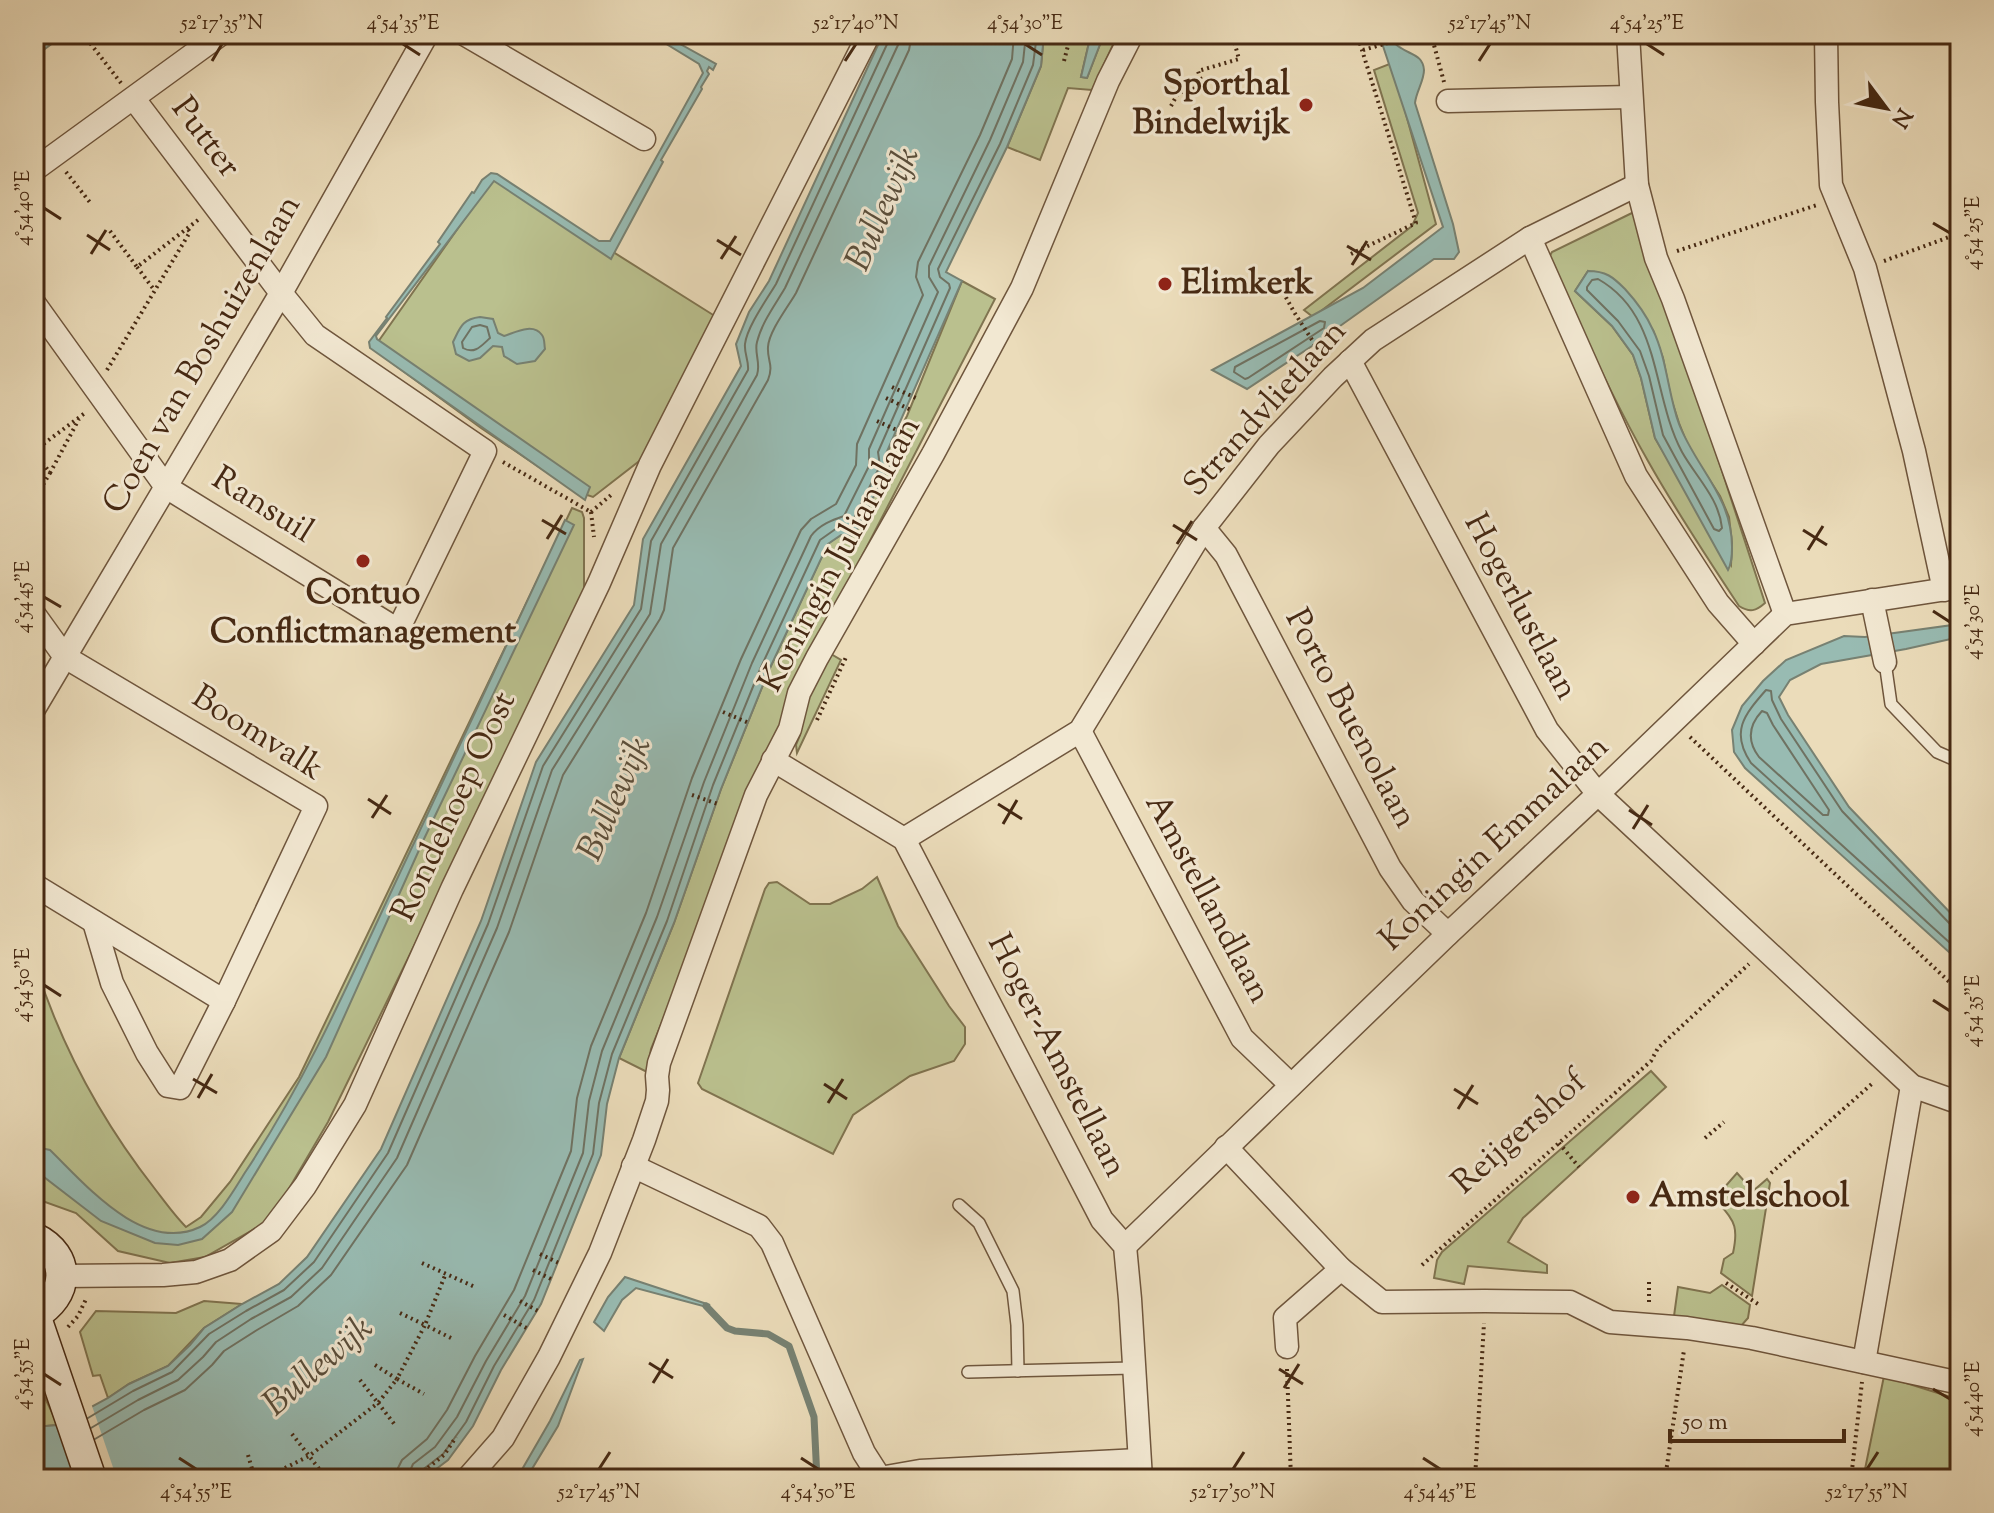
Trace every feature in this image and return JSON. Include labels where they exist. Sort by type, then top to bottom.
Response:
[{"type":"street","points":[[34,170],[221,34]]},
{"type":"street","name":"Coen van Boshuizenlaan","points":[[34,709],[281,293],[427,34]]},
{"type":"street","points":[[464,34],[644,139]]},
{"type":"street","name":"Rondehoep Oost","points":[[62,1276],[196,1272],[230,1260],[271,1231],[305,1186],[355,1105],[452,889],[599,583],[650,465],[869,34]]},
{"type":"street","name":"Koningin Julianalaan","points":[[467,1479],[503,1438],[549,1357],[600,1253],[657,1101],[659,1063],[756,795],[790,729],[799,693],[1022,288],[1108,81],[1132,34]]},
{"type":"street","points":[[1628,34],[1637,185],[1656,258],[1785,614],[1952,589],[1865,268],[1831,185],[1826,34]]},
{"type":"street","points":[[1448,101],[1631,97]]},
{"type":"street","name":"Putter","points":[[134,99],[281,293]]},
{"type":"street","name":"Strandvlietlaan","points":[[904,839],[1080,731],[1204,528],[1269,445],[1373,340],[1530,238],[1637,185]]},
{"type":"street","points":[[1530,238],[1636,476],[1718,603],[1754,644]]},
{"type":"street","points":[[281,293],[315,335],[485,451]]},
{"type":"street","points":[[34,303],[166,487]]},
{"type":"street","name":"Hogerlustlaan","points":[[1350,361],[1547,730],[1598,794],[1912,1086],[1960,1103]]},
{"type":"street","name":"Ransuil","points":[[166,487],[398,630],[485,451]]},
{"type":"street","name":"Porto Buenolaan","points":[[1204,528],[1226,555],[1390,868],[1413,901],[1448,934]]},
{"type":"street","points":[[1872,600],[1885,662]]},
{"type":"street","points":[[34,614],[65,657]]},
{"type":"street","name":"Koningin Emmalaan","points":[[1125,1246],[1785,614]]},
{"type":"street","name":"Boomvalk","points":[[65,657],[316,806],[180,1088],[168,1086],[147,1053],[112,983],[94,922]]},
{"type":"street","name":"Amstellandlaan","points":[[1080,731],[1242,1038],[1291,1085]]},
{"type":"street","points":[[773,760],[904,839]]},
{"type":"street","name":"Hoger-Amstellaan","points":[[904,839],[1102,1220],[1125,1246]]},
{"type":"street","points":[[34,885],[224,1001]]},
{"type":"street","points":[[1864,1362],[1912,1086]]},
{"type":"street","points":[[1226,1147],[1341,1269],[1382,1302],[1570,1302],[1610,1322],[1687,1328],[1752,1338],[1960,1383]]},
{"type":"street","points":[[633,1166],[759,1226],[772,1243],[864,1453],[880,1478],[920,1471],[1140,1470],[1125,1246]]},
{"type":"street","points":[[34,1238],[54,1251],[60,1263],[62,1276],[59,1292],[49,1306],[35,1315],[91,1479]]},
{"type":"street","points":[[1287,1347],[1285,1318],[1341,1269]]},
{"type":"lane","points":[[1885,662],[1891,704],[1937,752],[1960,762]]},
{"type":"lane","points":[[959,1205],[979,1223],[1013,1291],[1018,1371]]},
{"type":"lane","points":[[968,1372],[1133,1368]]},
{"type":"path","points":[[83,34],[134,99]]},
{"type":"path","points":[[1064,61],[1071,34]]},
{"type":"path","points":[[1171,106],[1178,93],[1203,86],[1198,71],[1239,59],[1232,34]]},
{"type":"path","points":[[1351,254],[1416,223],[1357,34]]},
{"type":"path","points":[[1363,50],[1428,34],[1448,101]]},
{"type":"path","points":[[54,156],[92,205]]},
{"type":"path","points":[[1656,258],[1836,198]]},
{"type":"path","points":[[137,267],[215,207]]},
{"type":"path","points":[[34,500],[190,232],[187,228]]},
{"type":"path","points":[[110,231],[155,291]]},
{"type":"path","points":[[1865,268],[1960,233]]},
{"type":"path","points":[[1283,292],[1319,350]]},
{"type":"path","points":[[892,387],[916,398]]},
{"type":"path","points":[[886,398],[911,410]]},
{"type":"path","points":[[50,473],[34,451],[81,416]]},
{"type":"path","points":[[877,421],[901,432]]},
{"type":"path","points":[[485,451],[591,512]]},
{"type":"path","points":[[723,712],[749,723]]},
{"type":"path","points":[[1674,721],[1960,992]]},
{"type":"path","points":[[692,795],[718,804]]},
{"type":"path","name":"Reijgershof","points":[[1422,1265],[1651,1061],[1658,1048],[1765,949]]},
{"type":"path","points":[[1771,1173],[1891,1067]]},
{"type":"path","points":[[1705,1138],[1724,1122]]},
{"type":"path","points":[[1559,1143],[1579,1167]]},
{"type":"path","points":[[540,1254],[561,1264]]},
{"type":"path","points":[[422,1263],[475,1287]]},
{"type":"path","points":[[533,1270],[553,1280]]},
{"type":"path","points":[[248,1455],[256,1479],[281,1470],[309,1456],[378,1403],[397,1379],[425,1325],[446,1273]]},
{"type":"path","points":[[1726,1283],[1758,1304]]},
{"type":"path","points":[[520,1301],[538,1311]]},
{"type":"path","points":[[1475,1479],[1485,1301]]},
{"type":"path","points":[[400,1313],[451,1338]]},
{"type":"path","points":[[504,1315],[528,1329]]},
{"type":"path","points":[[1665,1479],[1687,1328]]},
{"type":"path","points":[[1287,1347],[1291,1479]]},
{"type":"path","points":[[1851,1479],[1864,1362]]},
{"type":"path","points":[[375,1365],[424,1394]]},
{"type":"path","points":[[360,1380],[395,1425]]},
{"type":"path","points":[[292,1434],[327,1479]]},
{"type":"path","points":[[414,1479],[444,1455],[456,1437]]},
{"type":"path","points":[[195,1473],[197,1479]]},
{"type":"green space","points":[[1044,34],[1091,34],[1081,77],[1087,78],[1104,34],[1118,34],[1092,90],[1068,88],[1040,160],[1007,147],[1041,66]]},
{"type":"green space","points":[[1392,63],[1436,224],[1313,317],[1304,310],[1412,226],[1418,213],[1374,70]]},
{"type":"green space","points":[[494,177],[718,318],[656,448],[593,497],[575,491],[481,428],[373,349]]},
{"type":"green space","points":[[1634,212],[1765,603],[1759,608],[1746,610],[1739,606],[1659,480],[1634,436],[1548,259],[1552,252]],"holes":[[[1588,271],[1653,330],[1663,358],[1671,398],[1689,448],[1720,496],[1729,517],[1731,565],[1655,438],[1633,355],[1612,326],[1575,291]]]},
{"type":"green space","points":[[962,281],[995,299],[815,647],[651,1049],[647,1072],[619,1058],[674,923],[721,789],[769,670],[828,543],[841,535],[907,416]]},
{"type":"green space","points":[[572,508],[582,512],[584,518],[584,598],[328,1122],[267,1222],[205,1257],[170,1263],[118,1251],[76,1213],[34,1198],[34,961],[69,1051],[100,1108],[135,1163],[186,1227],[201,1217],[230,1182],[299,1077]]},
{"type":"green space","points":[[831,654],[841,660],[797,753],[806,698]]},
{"type":"green space","points":[[877,877],[898,926],[965,1027],[965,1044],[954,1061],[910,1076],[853,1115],[833,1154],[702,1089],[698,1083],[769,883],[777,882],[810,904],[830,904],[862,889]]},
{"type":"green space","points":[[1651,1071],[1666,1087],[1523,1218],[1508,1242],[1547,1265],[1547,1273],[1468,1266],[1464,1284],[1434,1278],[1437,1260],[1442,1252]]},
{"type":"green space","points":[[1737,1173],[1753,1191],[1767,1179],[1770,1183],[1752,1296],[1721,1273],[1724,1259],[1733,1253],[1735,1232],[1732,1221],[1719,1204],[1723,1189]]},
{"type":"green space","points":[[1722,1285],[1750,1305],[1748,1318],[1741,1326],[1674,1316],[1678,1287],[1710,1293]]},
{"type":"green space","points":[[204,1301],[242,1304],[204,1328],[168,1366],[129,1384],[108,1398],[100,1375],[93,1376],[80,1332],[96,1311],[176,1313]]},
{"type":"green space","points":[[34,1375],[58,1425],[34,1427]]},
{"type":"green space","points":[[1884,1376],[1960,1400],[1958,1479],[1863,1479]]},
{"type":"water","points":[[34,34],[65,34],[34,57]]},
{"type":"water","points":[[650,34],[662,34],[716,64],[713,70],[709,67],[702,89],[661,160],[663,162],[611,259],[494,181],[376,336],[590,487],[585,500],[370,348],[369,342],[440,244],[438,242],[472,192],[491,173],[599,241],[610,241],[703,73],[699,64]]},
{"type":"water","name":"Bullewijk","points":[[883,34],[1044,34],[1041,66],[1007,147],[946,272],[962,281],[885,456],[890,464],[854,536],[841,535],[828,544],[769,670],[721,789],[674,923],[619,1058],[607,1104],[601,1155],[541,1304],[501,1370],[473,1426],[448,1460],[423,1479],[34,1479],[34,1427],[58,1425],[129,1384],[168,1366],[204,1328],[279,1284],[307,1257],[381,1149],[481,921],[536,762],[634,605],[643,539],[741,366],[736,344],[749,312],[769,281]]},
{"type":"water","points":[[1091,34],[1104,34],[1087,78],[1081,77]]},
{"type":"water","points":[[1379,34],[1386,34],[1397,45],[1419,58],[1423,65],[1424,74],[1415,103],[1459,252],[1454,259],[1434,259],[1247,389],[1212,370],[1363,288],[1443,227]]},
{"type":"water","points":[[1588,271],[1617,281],[1637,303],[1653,330],[1679,424],[1726,512],[1732,547],[1728,570],[1655,438],[1633,355],[1612,326],[1575,291]]},
{"type":"water","points":[[480,317],[493,319],[498,333],[504,336],[534,329],[544,338],[545,349],[535,361],[517,364],[504,356],[502,347],[493,346],[480,358],[469,361],[456,354],[453,342],[465,322]]},
{"type":"water","points":[[565,520],[574,525],[424,839],[326,1057],[232,1212],[202,1239],[178,1245],[155,1243],[101,1221],[44,1177],[36,1163],[36,1153],[41,1148],[50,1150],[117,1212],[137,1224],[158,1231],[179,1233],[200,1227],[214,1217],[232,1194],[271,1132],[336,1010]]},
{"type":"water","points":[[1960,624],[1960,637],[1821,664],[1790,680],[1779,697],[1849,807],[1960,923],[1960,962],[1745,768],[1734,752],[1732,730],[1742,706],[1786,660],[1844,636],[1865,637]]},
{"type":"water","points":[[625,1277],[710,1305],[703,1306],[636,1288],[622,1300],[604,1331],[594,1322],[608,1297]]},
{"type":"water","points":[[583,1359],[558,1426],[532,1469],[535,1479],[518,1479],[580,1360]]},
{"type":"pier","points":[[91,1403],[117,1479],[74,1479],[55,1422]]},
{"type":"waterway","points":[[706,1306],[727,1328],[768,1334],[789,1346],[814,1417],[817,1479]]},
{"type":"place","name":"Sporthal Bindelwijk","points":[[1306,105]]},
{"type":"place","name":"Elimkerk","points":[[1165,284]]},
{"type":"place","name":"Contuo Conflictmanagement","points":[[363,561]]},
{"type":"place","name":"Amstelschool","points":[[1633,1197]]}]
